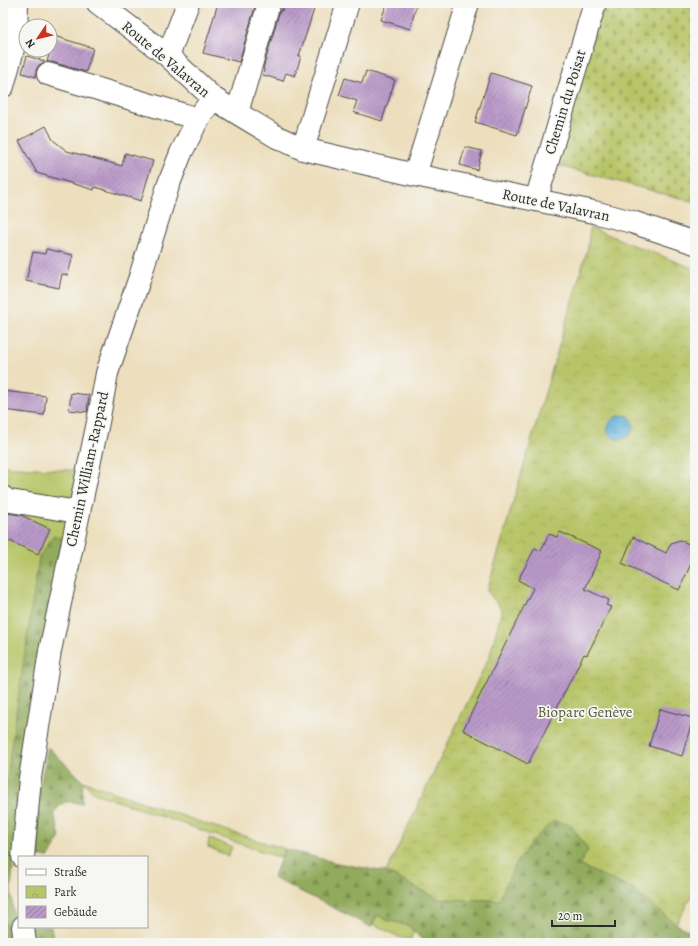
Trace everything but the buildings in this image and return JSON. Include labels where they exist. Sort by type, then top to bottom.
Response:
[{"type":"street","points":[[3,86],[16,38],[17,3]]},
{"type":"street","name":"Route de Valavran","points":[[98,3],[168,56],[213,98],[236,114],[277,137],[303,149],[415,175],[594,212],[632,222],[695,243]]},
{"type":"street","points":[[168,56],[188,3]]},
{"type":"street","points":[[236,114],[270,3]]},
{"type":"street","points":[[303,149],[348,3]]},
{"type":"street","points":[[415,175],[468,3]]},
{"type":"street","name":"Chemin du Poisat","points":[[536,200],[595,3]]},
{"type":"street","points":[[48,74],[198,119]]},
{"type":"street","name":"Chemin William-Rappard","points":[[23,856],[30,778],[50,651],[107,373],[140,277],[168,186],[181,153],[198,119],[213,98]]},
{"type":"street","points":[[3,497],[4,500],[78,512]]},
{"type":"street","points":[[23,928],[25,943]]},
{"type":"green space","points":[[603,3],[676,3],[695,9],[695,202],[555,165]]},
{"type":"green space","name":"Bioparc Genève","points":[[590,227],[695,269],[695,890],[676,924],[632,889],[579,865],[588,850],[571,825],[553,821],[532,841],[514,867],[499,900],[439,899],[386,872],[490,655],[502,609],[487,591],[588,247]]},
{"type":"green space","points":[[3,466],[82,471],[65,540],[54,535],[39,557],[10,754],[3,814]]},
{"type":"green space","points":[[54,535],[65,540],[25,744],[11,889],[16,943],[3,943],[3,814],[10,754],[39,557]]},
{"type":"green space","points":[[48,747],[83,781],[82,804],[66,802],[60,805],[54,813],[60,837],[50,856],[32,856],[39,791]]},
{"type":"green space","points":[[83,781],[206,824],[285,849],[281,858],[94,793]]},
{"type":"green space","points":[[553,820],[571,825],[588,850],[579,865],[632,889],[676,924],[695,934],[695,943],[427,943],[422,940],[409,926],[386,920],[377,915],[371,927],[273,878],[285,849],[337,863],[386,872],[439,899],[499,900],[514,867],[532,841]]},
{"type":"green space","points":[[209,838],[232,847],[228,856],[208,847]]},
{"type":"green space","points":[[377,915],[386,920],[409,926],[414,932],[410,940],[399,937],[373,924]]},
{"type":"green space","points":[[31,928],[51,928],[54,943],[33,943]]},
{"type":"water","points":[[620,415],[629,416],[632,420],[633,428],[632,433],[629,436],[617,439],[609,435],[607,431],[611,421]]}]
